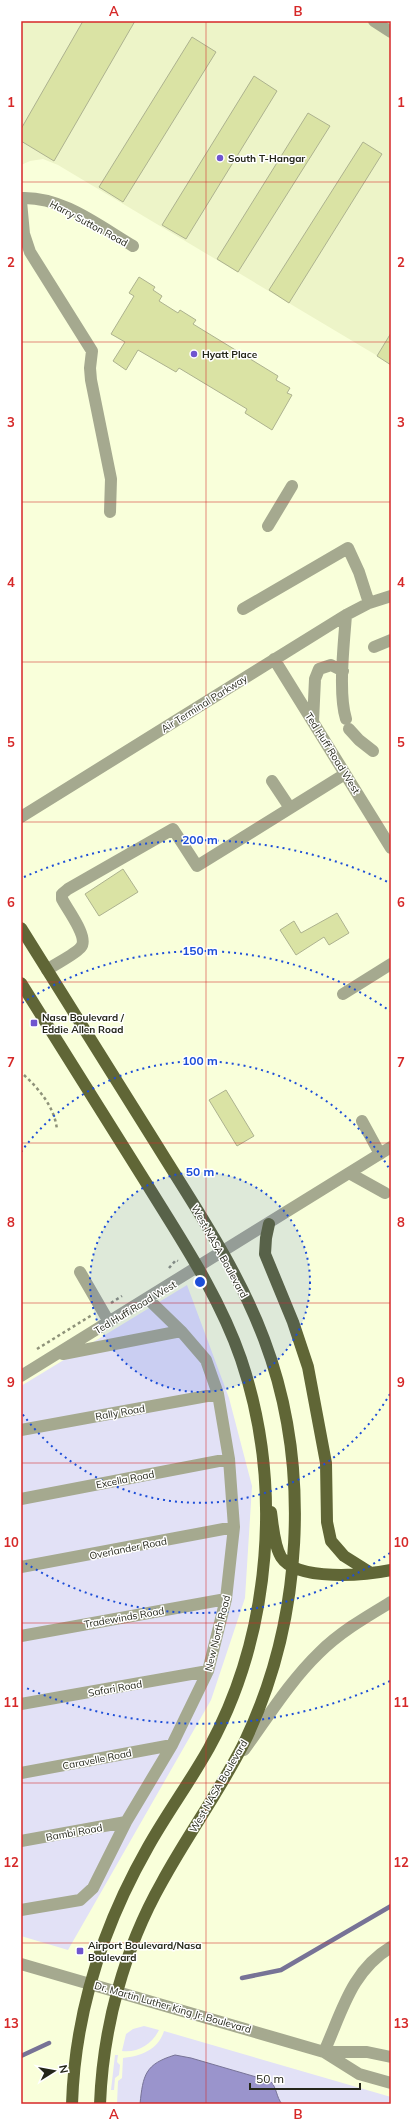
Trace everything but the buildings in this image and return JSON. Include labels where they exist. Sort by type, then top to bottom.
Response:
[{"type":"main road","name":"West NASA Boulevard","points":[[21,928],[223,1252],[245,1294],[265,1341],[282,1405],[288,1438],[293,1489],[292,1568],[285,1616],[276,1658],[260,1704],[232,1767],[153,1897],[131,1950],[118,1992],[105,2049],[100,2104]]},
{"type":"main road","points":[[21,983],[198,1268],[217,1302],[240,1359],[252,1402],[263,1474],[278,1550],[285,1562],[292,1568],[332,1574],[371,1573],[391,1570]]},
{"type":"main road","points":[[269,1224],[265,1254],[301,1346],[318,1412],[326,1462],[328,1532],[331,1541],[340,1553],[371,1573]]},
{"type":"main road","points":[[72,2104],[80,2028],[90,1983],[103,1942],[126,1889],[150,1844],[211,1743],[238,1682],[252,1631],[260,1586],[265,1517],[263,1474]]},
{"type":"street","points":[[374,21],[391,32]]},
{"type":"street","name":"Harry Sutton Road","points":[[21,200],[40,198],[58,204],[133,246]]},
{"type":"street","points":[[21,200],[24,234],[30,252],[92,351],[90,368],[91,380],[110,474],[110,512]]},
{"type":"street","points":[[268,526],[292,486]]},
{"type":"street","points":[[243,609],[348,548],[359,572],[369,603]]},
{"type":"street","name":"Air Terminal Parkway","points":[[21,817],[346,615],[369,603],[391,596]]},
{"type":"street","points":[[346,615],[343,707],[347,724],[358,740],[373,751]]},
{"type":"street","points":[[374,647],[391,640]]},
{"type":"street","name":"Ted Huff Road West","points":[[274,660],[391,848]]},
{"type":"street","points":[[313,722],[316,679],[319,670],[331,665],[343,671]]},
{"type":"street","points":[[47,970],[81,947],[84,940],[82,933],[62,900],[62,894],[68,889],[173,829],[197,866],[345,774]]},
{"type":"street","points":[[272,781],[290,808]]},
{"type":"street","points":[[343,994],[391,964]]},
{"type":"street","points":[[362,1121],[380,1154]]},
{"type":"street","name":"Ted Huff Road West","points":[[21,1376],[148,1299],[391,1147]]},
{"type":"street","points":[[349,1173],[385,1193]]},
{"type":"street","points":[[80,1272],[109,1322]]},
{"type":"street","name":"New North Road","points":[[21,1910],[80,1900],[93,1888],[126,1822],[172,1745],[208,1671],[226,1599],[234,1527],[229,1459],[218,1394],[206,1360],[181,1331],[148,1299]]},
{"type":"street","points":[[54,1356],[181,1331]]},
{"type":"street","name":"Rally Road","points":[[21,1430],[218,1394]]},
{"type":"street","name":"Excella Road","points":[[21,1499],[229,1459]]},
{"type":"street","name":"Overlander Road","points":[[21,1567],[234,1527]]},
{"type":"street","name":"Tradewinds Road","points":[[21,1636],[226,1599]]},
{"type":"street","points":[[232,1767],[284,1693],[319,1653],[345,1631],[391,1602]]},
{"type":"street","name":"Safari Road","points":[[21,1704],[208,1671]]},
{"type":"street","name":"Caravelle Road","points":[[21,1773],[172,1745]]},
{"type":"street","name":"Bambi Road","points":[[21,1841],[126,1822]]},
{"type":"street","points":[[324,2052],[355,1981],[368,1965],[391,1947]]},
{"type":"street","name":"Dr. Martin Luther King Jr. Boulevard","points":[[21,1964],[324,2052],[359,2074],[391,2083]]},
{"type":"street","name":"Dr. Martin Luther King Jr. Boulevard","points":[[324,2052],[367,2052],[391,2057]]},
{"type":"path","points":[[24,1075],[38,1089],[56,1117],[57,1130]]},
{"type":"shaded area","points":[[21,21],[391,21],[391,364],[58,165],[43,159],[30,161],[21,165]]},
{"type":"shaded area","points":[[187,1285],[229,1398],[252,1486],[245,1598],[211,1700],[68,1950],[21,1936],[21,1386]]},
{"type":"shaded area","points":[[144,2026],[159,2030],[153,2039],[139,2049],[134,2051],[122,2051],[126,2034],[133,2029]]},
{"type":"shaded area","points":[[164,2031],[391,2097],[391,2104],[117,2104],[118,2081],[122,2078],[123,2058],[136,2056],[148,2051],[158,2043]]},
{"type":"shaded area","points":[[115,2055],[118,2055],[117,2062],[120,2065],[119,2075],[115,2078],[114,2090],[111,2090]]},
{"type":"shaded area","points":[[175,2055],[191,2058],[270,2081],[274,2086],[282,2104],[140,2104],[144,2078],[147,2072],[157,2062]]},
{"type":"waterway","points":[[242,1978],[281,1970],[391,1906]]},
{"type":"waterway","points":[[21,2056],[49,2043]]},
{"type":"place","name":"South T-Hangar","points":[[220,158]]},
{"type":"place","name":"Hyatt Place","points":[[194,354]]},
{"type":"place","name":"Nasa Boulevard / Eddie Allen Road","points":[[34,1023]]},
{"type":"place","name":"Airport Boulevard/Nasa Boulevard","points":[[80,1951]]}]
